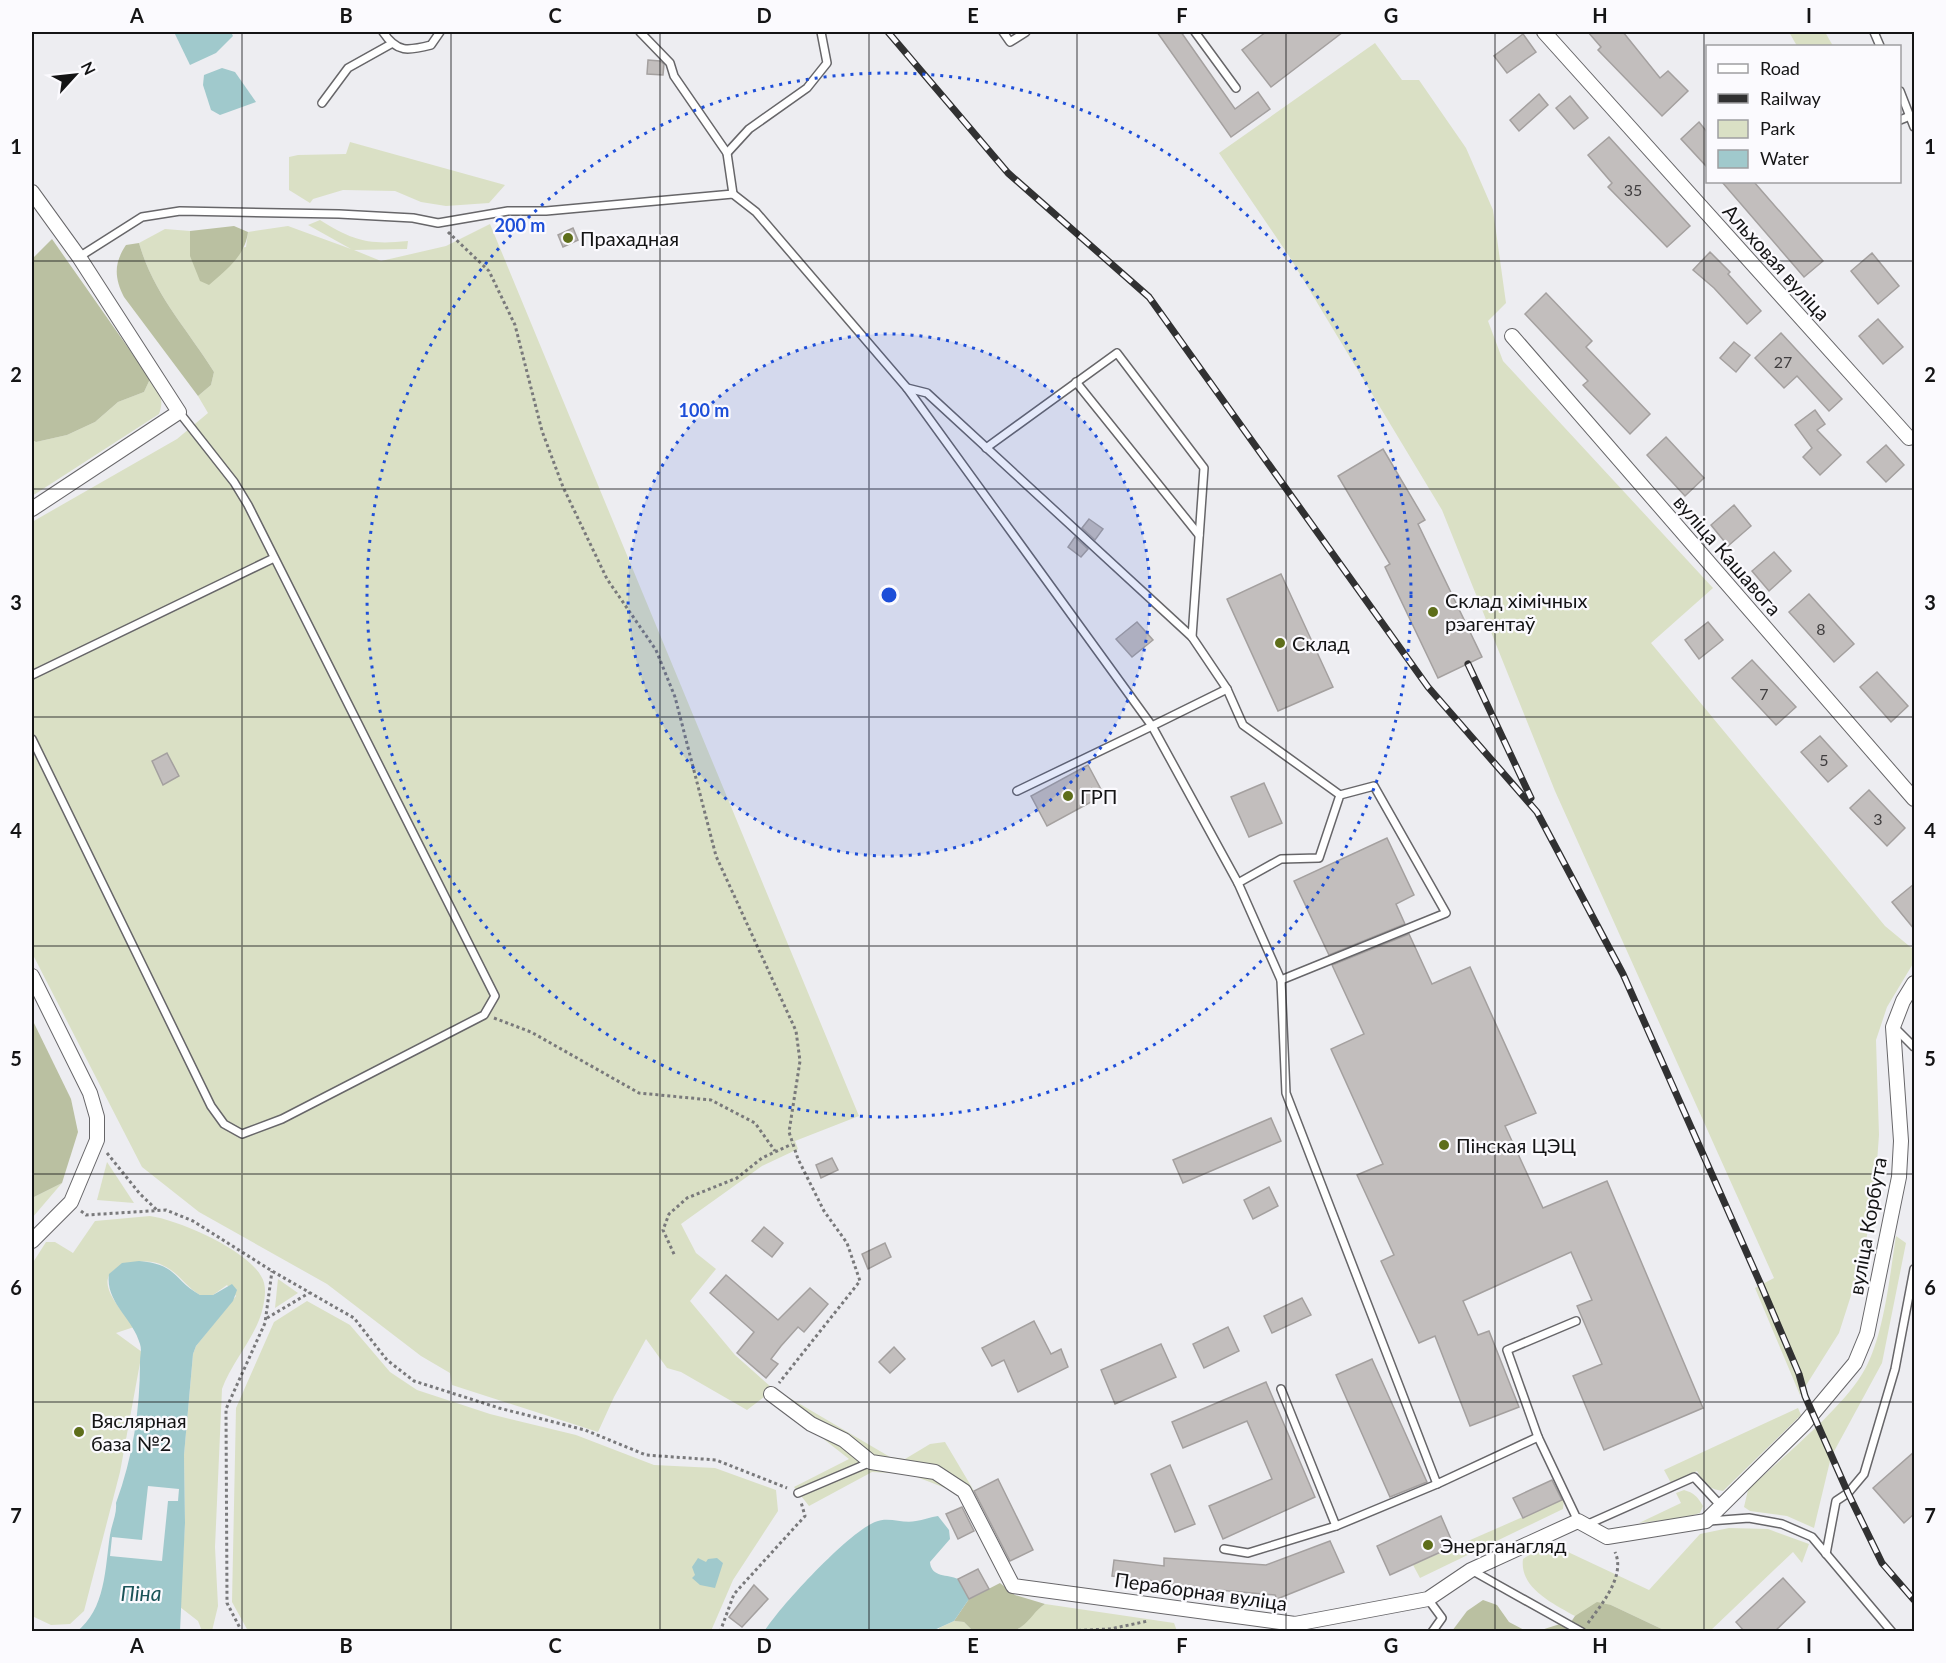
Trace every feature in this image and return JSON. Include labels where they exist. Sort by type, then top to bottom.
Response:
[{"type":"street","name":"Альховая вуліца","points":[[1544,32],[1909,438]]},
{"type":"street","points":[[32,192],[79,257],[179,412],[32,509]]},
{"type":"street","name":"вуліца Кашавога","points":[[1512,336],[1914,800]]},
{"type":"street","points":[[32,976],[90,1093],[96,1118],[97,1140],[71,1202],[32,1241]]},
{"type":"street","name":"вуліца Корбута","points":[[1721,1506],[1804,1424],[1855,1362],[1867,1334],[1899,1177],[1901,1141],[1893,1027],[1903,1000],[1914,982]]},
{"type":"street","points":[[771,1394],[811,1424],[844,1440],[871,1462]]},
{"type":"street","name":"Пераборная вуліца","points":[[871,1462],[935,1472],[964,1491],[1013,1586],[1295,1624],[1428,1599],[1471,1570],[1582,1523]]},
{"type":"street","points":[[1582,1523],[1607,1537],[1706,1521],[1721,1506]]},
{"type":"lane","points":[[383,32],[391,44],[409,50],[431,45],[440,32]]},
{"type":"lane","points":[[640,32],[670,63],[674,76],[727,153],[734,194],[756,212],[906,388],[1152,726],[1238,883],[1281,980],[1286,1094],[1437,1484]]},
{"type":"lane","points":[[727,153],[749,129],[807,88],[827,63],[821,32]]},
{"type":"lane","points":[[1003,32],[1010,42],[1026,32]]},
{"type":"lane","points":[[1195,32],[1236,88]]},
{"type":"lane","points":[[322,103],[348,68],[391,44]]},
{"type":"lane","points":[[1901,96],[1914,127]]},
{"type":"lane","points":[[1901,119],[1910,116]]},
{"type":"lane","points":[[79,257],[142,217],[180,211],[339,214],[413,218],[438,223],[508,211],[546,211],[734,194]]},
{"type":"lane","points":[[986,448],[1117,353],[1204,468],[1192,637]]},
{"type":"lane","points":[[1076,382],[1199,535]]},
{"type":"lane","points":[[906,388],[927,393],[1192,637],[1227,689],[1243,725],[1340,795]]},
{"type":"lane","points":[[32,739],[211,1107],[224,1124],[242,1134],[282,1119],[484,1015],[495,996],[274,558],[234,482],[179,412]]},
{"type":"lane","points":[[32,675],[274,558]]},
{"type":"lane","points":[[1017,791],[1227,689]]},
{"type":"lane","points":[[1281,980],[1446,913],[1374,786],[1340,795]]},
{"type":"lane","points":[[1238,883],[1281,860],[1319,858],[1340,795]]},
{"type":"lane","points":[[1893,1027],[1914,1047]]},
{"type":"lane","points":[[1826,1554],[1836,1501],[1864,1474],[1895,1369],[1914,1271]]},
{"type":"lane","points":[[1576,1321],[1507,1350],[1538,1437],[1582,1523],[1694,1478],[1721,1506]]},
{"type":"lane","points":[[1281,1389],[1336,1526]]},
{"type":"lane","points":[[1224,1549],[1248,1553],[1336,1526],[1437,1484],[1538,1437]]},
{"type":"lane","points":[[798,1493],[871,1462]]},
{"type":"lane","points":[[1706,1521],[1749,1518],[1782,1524],[1812,1537],[1892,1632]]},
{"type":"lane","points":[[1471,1570],[1582,1631]]},
{"type":"lane","points":[[1428,1599],[1442,1618],[1432,1632]]},
{"type":"path","points":[[438,223],[489,271],[515,325],[542,431],[563,487],[607,579],[656,650],[675,697],[716,856],[796,1031],[800,1061],[789,1132],[792,1144],[824,1211],[848,1243],[860,1281],[771,1394]]},
{"type":"path","points":[[484,1015],[531,1032],[639,1093],[711,1101],[756,1123],[775,1151]]},
{"type":"path","points":[[97,1140],[140,1194],[158,1211]]},
{"type":"path","points":[[674,1254],[663,1230],[669,1214],[687,1198],[738,1178],[775,1151],[792,1144]]},
{"type":"path","points":[[71,1202],[86,1215],[166,1210],[193,1221],[272,1271],[354,1318],[387,1360],[414,1381],[499,1408],[585,1430],[646,1455],[716,1460],[798,1493],[805,1516],[734,1594],[720,1632]]},
{"type":"path","points":[[242,1632],[227,1604],[226,1409],[265,1319],[272,1271]]},
{"type":"path","points":[[265,1319],[309,1293]]},
{"type":"path","points":[[1582,1631],[1613,1582],[1619,1563],[1607,1537]]},
{"type":"path","points":[[1042,1632],[1110,1629],[1148,1620]]},
{"type":"green space","points":[[1789,32],[1825,32],[1832,45],[1796,45]]},
{"type":"green space","points":[[1375,43],[1402,80],[1419,80],[1466,148],[1493,210],[1506,303],[1488,321],[1503,361],[1713,588],[1651,643],[1885,926],[1914,950],[1914,962],[1887,1007],[1876,1040],[1879,1135],[1875,1189],[1863,1258],[1839,1333],[1800,1395],[1755,1288],[1774,1278],[1555,791],[1442,510],[1289,256],[1219,153]]},
{"type":"green space","points":[[350,142],[505,185],[489,203],[446,206],[421,202],[395,191],[343,190],[313,199],[310,203],[289,190],[289,157],[346,154]]},
{"type":"green space","points":[[320,220],[342,233],[362,240],[408,241],[407,249],[354,250],[381,261],[446,246],[490,224],[859,1116],[795,1141],[798,1149],[762,1166],[681,1224],[696,1253],[716,1269],[690,1301],[735,1355],[771,1387],[890,1457],[905,1459],[930,1444],[945,1442],[974,1491],[958,1490],[961,1494],[909,1474],[872,1472],[809,1506],[794,1487],[849,1459],[802,1422],[764,1397],[747,1410],[681,1372],[667,1368],[646,1339],[614,1397],[598,1432],[452,1385],[450,1373],[421,1356],[327,1284],[199,1212],[142,1167],[32,953],[32,522],[177,439],[208,413],[198,396],[211,385],[214,372],[162,295],[145,262],[139,243],[165,229],[190,231],[190,256],[246,247],[248,232],[288,226],[351,249],[308,225]]},
{"type":"green space","points":[[234,226],[248,232],[239,255],[209,285],[200,281],[190,256],[190,231]]},
{"type":"green space","points":[[52,239],[150,379],[144,392],[118,402],[95,422],[67,435],[36,442],[32,440],[32,259]]},
{"type":"green space","points":[[139,243],[145,262],[162,295],[214,372],[211,385],[198,396],[121,290],[117,277],[119,258],[126,245]]},
{"type":"green space","points":[[150,379],[160,395],[159,414],[32,496],[32,440],[36,442],[67,435],[95,422],[118,402],[144,392]]},
{"type":"green space","points":[[32,1019],[71,1099],[78,1132],[62,1183],[32,1198]]},
{"type":"green space","points":[[107,1162],[134,1203],[97,1200]]},
{"type":"green space","points":[[62,1183],[32,1218],[32,1198]]},
{"type":"green space","points":[[150,1216],[178,1223],[242,1256],[261,1276],[265,1287],[260,1318],[222,1389],[215,1547],[218,1606],[212,1631],[202,1631],[198,1621],[180,1607],[185,1523],[184,1455],[193,1354],[196,1346],[236,1296],[227,1285],[213,1295],[200,1295],[169,1269],[160,1264],[146,1262],[128,1264],[116,1269],[109,1276],[107,1283],[114,1301],[134,1327],[116,1333],[142,1352],[120,1472],[84,1611],[70,1624],[51,1625],[32,1616],[32,1264],[46,1242],[55,1242],[73,1253],[95,1221]]},
{"type":"green space","points":[[1896,1236],[1906,1243],[1882,1363],[1831,1457],[1814,1528],[1787,1516],[1750,1511],[1744,1507],[1748,1490],[1843,1400],[1865,1369],[1872,1355],[1882,1322]]},
{"type":"green space","points":[[278,1279],[298,1293],[275,1308]]},
{"type":"green space","points":[[307,1301],[350,1325],[390,1372],[417,1390],[490,1414],[576,1435],[654,1465],[715,1468],[776,1490],[778,1511],[733,1580],[711,1631],[248,1631],[232,1602],[236,1408],[274,1322]]},
{"type":"green space","points":[[1798,1408],[1801,1415],[1723,1491],[1707,1485],[1697,1471],[1671,1483],[1664,1470]]},
{"type":"green space","points":[[1684,1490],[1699,1500],[1703,1506],[1700,1513],[1683,1518],[1639,1523],[1681,1503],[1676,1493]]},
{"type":"green space","points":[[1564,1499],[1563,1509],[1420,1578],[1413,1565]]},
{"type":"green space","points":[[1729,1528],[1768,1529],[1809,1544],[1802,1563],[1793,1552],[1710,1631],[1666,1631],[1611,1605],[1575,1616],[1532,1587],[1523,1569],[1523,1559],[1542,1547],[1553,1545],[1649,1590],[1700,1534]]},
{"type":"green space","points":[[1000,1583],[1015,1595],[1045,1604],[1024,1624],[1011,1631],[973,1631],[964,1622],[954,1621],[969,1599]]},
{"type":"green space","points":[[1483,1600],[1497,1605],[1509,1622],[1526,1631],[1452,1631],[1467,1611]]},
{"type":"green space","points":[[1597,1602],[1611,1605],[1666,1631],[1535,1632],[1560,1624],[1567,1628],[1575,1616]]},
{"type":"green space","points":[[1045,1604],[1174,1623],[1177,1631],[1014,1632]]},
{"type":"green space","points":[[954,1621],[964,1622],[973,1631],[939,1631],[939,1628]]},
{"type":"water","points":[[174,32],[231,32],[233,36],[216,53],[190,65]]},
{"type":"water","points":[[222,68],[235,72],[256,102],[220,115],[211,110],[203,85],[204,75]]},
{"type":"water","name":"Піна","points":[[139,1261],[161,1265],[200,1295],[213,1295],[232,1284],[237,1290],[233,1301],[196,1346],[193,1354],[184,1455],[185,1523],[180,1631],[76,1632],[86,1623],[99,1600],[116,1503],[131,1451],[139,1398],[141,1346],[132,1326],[111,1293],[109,1274],[122,1263]]},
{"type":"water","points":[[938,1516],[949,1530],[950,1539],[930,1562],[931,1567],[937,1573],[958,1579],[969,1599],[954,1621],[932,1631],[764,1632],[784,1605],[815,1571],[863,1529],[880,1520],[911,1522]]},
{"type":"water","points":[[698,1558],[706,1562],[708,1559],[717,1558],[723,1563],[715,1588],[700,1585],[692,1578],[695,1575],[692,1567]]},
{"type":"pier","points":[[148,1486],[179,1489],[178,1501],[168,1501],[162,1561],[110,1556],[112,1537],[142,1540]]},
{"type":"building","points":[[1157,32],[1181,32],[1235,109],[1258,92],[1270,109],[1231,137]]},
{"type":"building","points":[[1266,32],[1343,32],[1271,87],[1242,50]]},
{"type":"building","points":[[1588,32],[1623,32],[1660,78],[1668,71],[1688,91],[1662,116],[1598,50],[1601,47]]},
{"type":"building","points":[[1523,34],[1536,52],[1507,73],[1494,56]]},
{"type":"building","points":[[648,60],[660,61],[664,64],[663,75],[647,74]]},
{"type":"building","points":[[1539,94],[1548,105],[1519,131],[1510,120]]},
{"type":"building","points":[[1570,96],[1588,118],[1574,129],[1556,108]]},
{"type":"building","points":[[1699,122],[1706,131],[1706,166],[1681,139]]},
{"type":"building","points":[[1609,137],[1690,226],[1667,247],[1608,187],[1612,183],[1588,155]]},
{"type":"building","points":[[1723,183],[1755,183],[1823,261],[1804,277]]},
{"type":"building","name":"Прахадная","points":[[573,228],[578,240],[563,247],[558,235]]},
{"type":"building","points":[[1710,252],[1730,272],[1728,274],[1761,311],[1747,324],[1714,288],[1693,270]]},
{"type":"building","points":[[1872,253],[1899,286],[1878,304],[1851,271]]},
{"type":"building","points":[[1546,293],[1592,341],[1586,347],[1650,414],[1630,434],[1583,385],[1588,381],[1525,314]]},
{"type":"building","points":[[1878,319],[1903,347],[1883,364],[1859,336]]},
{"type":"building","points":[[1781,333],[1842,399],[1829,411],[1797,376],[1784,388],[1755,358]]},
{"type":"building","points":[[1734,342],[1750,355],[1736,372],[1720,358]]},
{"type":"building","points":[[1815,410],[1825,424],[1817,430],[1841,455],[1820,475],[1803,457],[1812,448],[1795,425]]},
{"type":"building","points":[[1666,437],[1704,478],[1685,496],[1647,455]]},
{"type":"building","points":[[1886,445],[1904,465],[1886,482],[1867,462]]},
{"type":"building","points":[[1383,449],[1425,520],[1418,524],[1482,657],[1438,678],[1385,567],[1390,564],[1338,476]]},
{"type":"building","points":[[1734,505],[1751,526],[1728,546],[1711,525]]},
{"type":"building","points":[[1089,519],[1103,529],[1095,540],[1082,528]]},
{"type":"building","points":[[1075,537],[1088,549],[1081,557],[1068,547]]},
{"type":"building","points":[[1774,552],[1791,571],[1769,591],[1752,571]]},
{"type":"building","name":"Склад","points":[[1281,574],[1333,687],[1278,711],[1227,599]]},
{"type":"building","points":[[1809,594],[1854,644],[1834,662],[1789,612]]},
{"type":"building","points":[[1137,622],[1153,640],[1132,657],[1116,639]]},
{"type":"building","points":[[1708,622],[1723,640],[1699,659],[1685,640]]},
{"type":"building","points":[[1752,660],[1796,707],[1776,725],[1732,678]]},
{"type":"building","points":[[1877,672],[1908,706],[1891,722],[1860,687]]},
{"type":"building","points":[[1820,736],[1847,766],[1828,782],[1801,752]]},
{"type":"building","points":[[167,753],[179,776],[163,785],[152,761]]},
{"type":"building","name":"ГРП","points":[[1088,765],[1104,795],[1047,826],[1031,796]]},
{"type":"building","points":[[1264,783],[1282,823],[1249,837],[1231,797]]},
{"type":"building","points":[[1869,790],[1905,828],[1887,846],[1850,808]]},
{"type":"building","points":[[1387,838],[1414,895],[1396,904],[1405,924],[1329,955],[1294,881]]},
{"type":"building","points":[[1914,884],[1914,929],[1892,902]]},
{"type":"building","name":"Пінская ЦЭЦ","points":[[1409,934],[1432,984],[1470,967],[1536,1113],[1505,1126],[1543,1208],[1607,1181],[1703,1408],[1604,1450],[1573,1376],[1602,1364],[1577,1306],[1592,1300],[1571,1252],[1463,1301],[1478,1335],[1489,1331],[1519,1407],[1470,1426],[1435,1336],[1419,1343],[1381,1261],[1394,1255],[1357,1175],[1383,1164],[1331,1049],[1364,1034],[1332,965]]},
{"type":"building","points":[[1271,1118],[1281,1141],[1183,1183],[1173,1160]]},
{"type":"building","points":[[832,1158],[838,1170],[821,1178],[816,1165]]},
{"type":"building","points":[[1269,1187],[1278,1206],[1253,1219],[1244,1200]]},
{"type":"building","points":[[764,1227],[783,1243],[772,1257],[752,1241]]},
{"type":"building","points":[[885,1243],[891,1257],[868,1269],[862,1254]]},
{"type":"building","points":[[726,1275],[778,1320],[810,1288],[828,1304],[804,1332],[798,1327],[781,1346],[771,1359],[778,1364],[766,1378],[737,1353],[754,1332],[710,1293]]},
{"type":"building","points":[[1302,1298],[1311,1315],[1272,1333],[1264,1316]]},
{"type":"building","points":[[1034,1321],[1051,1354],[1061,1349],[1068,1367],[1018,1392],[1004,1360],[992,1366],[982,1348]]},
{"type":"building","points":[[1228,1327],[1239,1351],[1204,1368],[1193,1344]]},
{"type":"building","points":[[1161,1344],[1176,1377],[1115,1404],[1101,1370]]},
{"type":"building","points":[[894,1347],[905,1359],[890,1373],[879,1362]]},
{"type":"building","points":[[1372,1359],[1427,1482],[1390,1497],[1336,1375]]},
{"type":"building","points":[[1266,1382],[1315,1497],[1223,1539],[1209,1506],[1272,1479],[1247,1421],[1183,1448],[1172,1422]]},
{"type":"building","points":[[1914,1452],[1914,1514],[1904,1523],[1873,1488]]},
{"type":"building","points":[[1170,1465],[1195,1524],[1175,1532],[1151,1474]]},
{"type":"building","points":[[998,1479],[1033,1550],[1010,1561],[974,1491]]},
{"type":"building","points":[[1552,1480],[1562,1500],[1523,1518],[1513,1498]]},
{"type":"building","points":[[962,1507],[974,1531],[958,1539],[946,1514]]},
{"type":"building","points":[[1441,1516],[1454,1546],[1390,1575],[1377,1546]]},
{"type":"building","points":[[1330,1541],[1344,1572],[1277,1599],[1275,1595],[1162,1585],[1162,1582],[1112,1576],[1114,1560],[1164,1566],[1164,1558],[1266,1565]]},
{"type":"building","points":[[978,1569],[989,1589],[969,1599],[958,1579]]},
{"type":"building","points":[[1783,1578],[1805,1602],[1774,1632],[1745,1632],[1736,1622]]},
{"type":"building","points":[[754,1585],[768,1599],[742,1627],[729,1617]]},
{"type":"railway","points":[[888,32],[1008,173],[1149,297],[1428,687],[1537,812],[1623,974],[1761,1285],[1799,1374],[1805,1396],[1848,1493],[1882,1563],[1914,1600]]},
{"type":"railway","points":[[1468,664],[1531,798]]},
{"type":"place","name":"Прахадная","points":[[568,238]]},
{"type":"place","name":"Склад хімічных рэагентаў","points":[[1433,612]]},
{"type":"place","name":"Склад","points":[[1280,643]]},
{"type":"place","name":"ГРП","points":[[1068,796]]},
{"type":"place","name":"Пінская ЦЭЦ","points":[[1444,1145]]},
{"type":"place","name":"Вяслярная база №2","points":[[79,1432]]},
{"type":"place","name":"Энерганагляд","points":[[1428,1545]]}]
